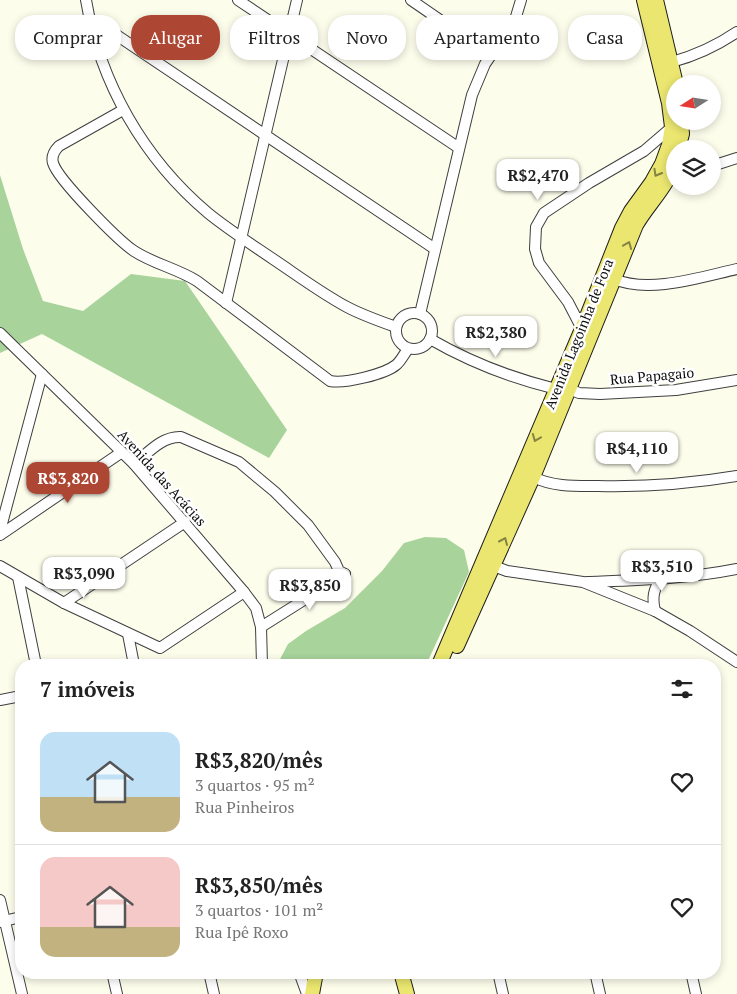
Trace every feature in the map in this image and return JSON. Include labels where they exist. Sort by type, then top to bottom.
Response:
[{"type":"main road","name":"Avenida Lagoinha de Fora","points":[[644,0],[666,91]]},
{"type":"main road","points":[[656,0],[674,75]]},
{"type":"main road","name":"Avenida Lagoinha de Fora","points":[[442,659],[533,477],[582,329],[622,228],[662,164],[674,130]]},
{"type":"main road","name":"Avenida Lagoinha de Fora","points":[[451,659],[488,565],[562,389],[614,279],[636,225],[666,182]]},
{"type":"main road","points":[[312,994],[315,979]]},
{"type":"main road","points":[[403,979],[407,994]]},
{"type":"street","points":[[86,0],[89,15]]},
{"type":"street","points":[[238,0],[260,15]]},
{"type":"street","points":[[293,15],[297,0]]},
{"type":"street","points":[[412,0],[434,15]]},
{"type":"street","points":[[516,15],[521,0]]},
{"type":"street","points":[[672,62],[694,54],[737,32]]},
{"type":"street","points":[[121,38],[435,249]]},
{"type":"street","points":[[318,53],[459,148]]},
{"type":"street","points":[[102,60],[123,110],[152,155],[179,186],[209,213],[336,301],[364,316],[396,327]]},
{"type":"street","points":[[226,303],[283,60]]},
{"type":"street","points":[[420,314],[474,90],[488,60]]},
{"type":"street","points":[[123,110],[59,146],[53,156],[55,167],[77,196],[127,246],[141,255],[189,276],[327,379],[334,382],[387,371],[399,362],[408,349]]},
{"type":"street","points":[[582,329],[568,302],[539,263],[535,249],[536,227],[544,213],[588,183],[644,151],[669,130]]},
{"type":"street","points":[[721,163],[737,158]]},
{"type":"street","points":[[614,279],[626,284],[648,286],[689,280],[737,269]]},
{"type":"street","points":[[406,314],[420,314],[432,326],[430,339],[421,348],[408,349],[398,340],[396,327],[400,319],[406,314]]},
{"type":"street","name":"Avenida das Acácias","points":[[0,333],[134,464],[244,592],[256,608],[261,627],[262,659]]},
{"type":"street","name":"Rua Papagaio","points":[[430,339],[510,377],[579,392],[600,394],[676,390],[737,381]]},
{"type":"street","points":[[0,531],[42,374]]},
{"type":"street","points":[[134,464],[164,440],[172,436],[181,437],[239,462],[275,492],[308,525],[335,562],[338,572],[345,574],[261,627]]},
{"type":"street","points":[[0,535],[122,452]]},
{"type":"street","points":[[533,477],[545,483],[641,487],[701,482],[737,476]]},
{"type":"street","points":[[64,603],[185,522]]},
{"type":"street","points":[[488,565],[522,574],[583,582],[661,579],[737,569]]},
{"type":"street","points":[[0,566],[64,603],[160,648],[244,592]]},
{"type":"street","points":[[18,577],[35,659]]},
{"type":"street","points":[[655,611],[653,594],[661,579]]},
{"type":"street","points":[[583,582],[655,611],[690,631],[737,662]]},
{"type":"street","points":[[128,634],[133,659]]},
{"type":"street","points":[[0,700],[15,697]]},
{"type":"street","points":[[0,900],[2,921],[15,968]]},
{"type":"street","points":[[2,921],[15,918]]},
{"type":"street","points":[[18,979],[22,994]]},
{"type":"street","points":[[114,979],[117,994]]},
{"type":"street","points":[[211,979],[214,994]]},
{"type":"street","points":[[302,979],[307,994]]},
{"type":"street","points":[[500,979],[503,994]]},
{"type":"street","points":[[597,979],[600,994]]},
{"type":"street","points":[[693,979],[696,994]]},
{"type":"green space","points":[[0,175],[23,249],[43,301],[83,311],[131,274],[185,281],[287,430],[269,458],[42,334],[0,353]]},
{"type":"green space","points":[[425,537],[446,538],[464,550],[469,572],[429,659],[280,659],[288,644],[345,608],[382,571],[404,543]]}]
